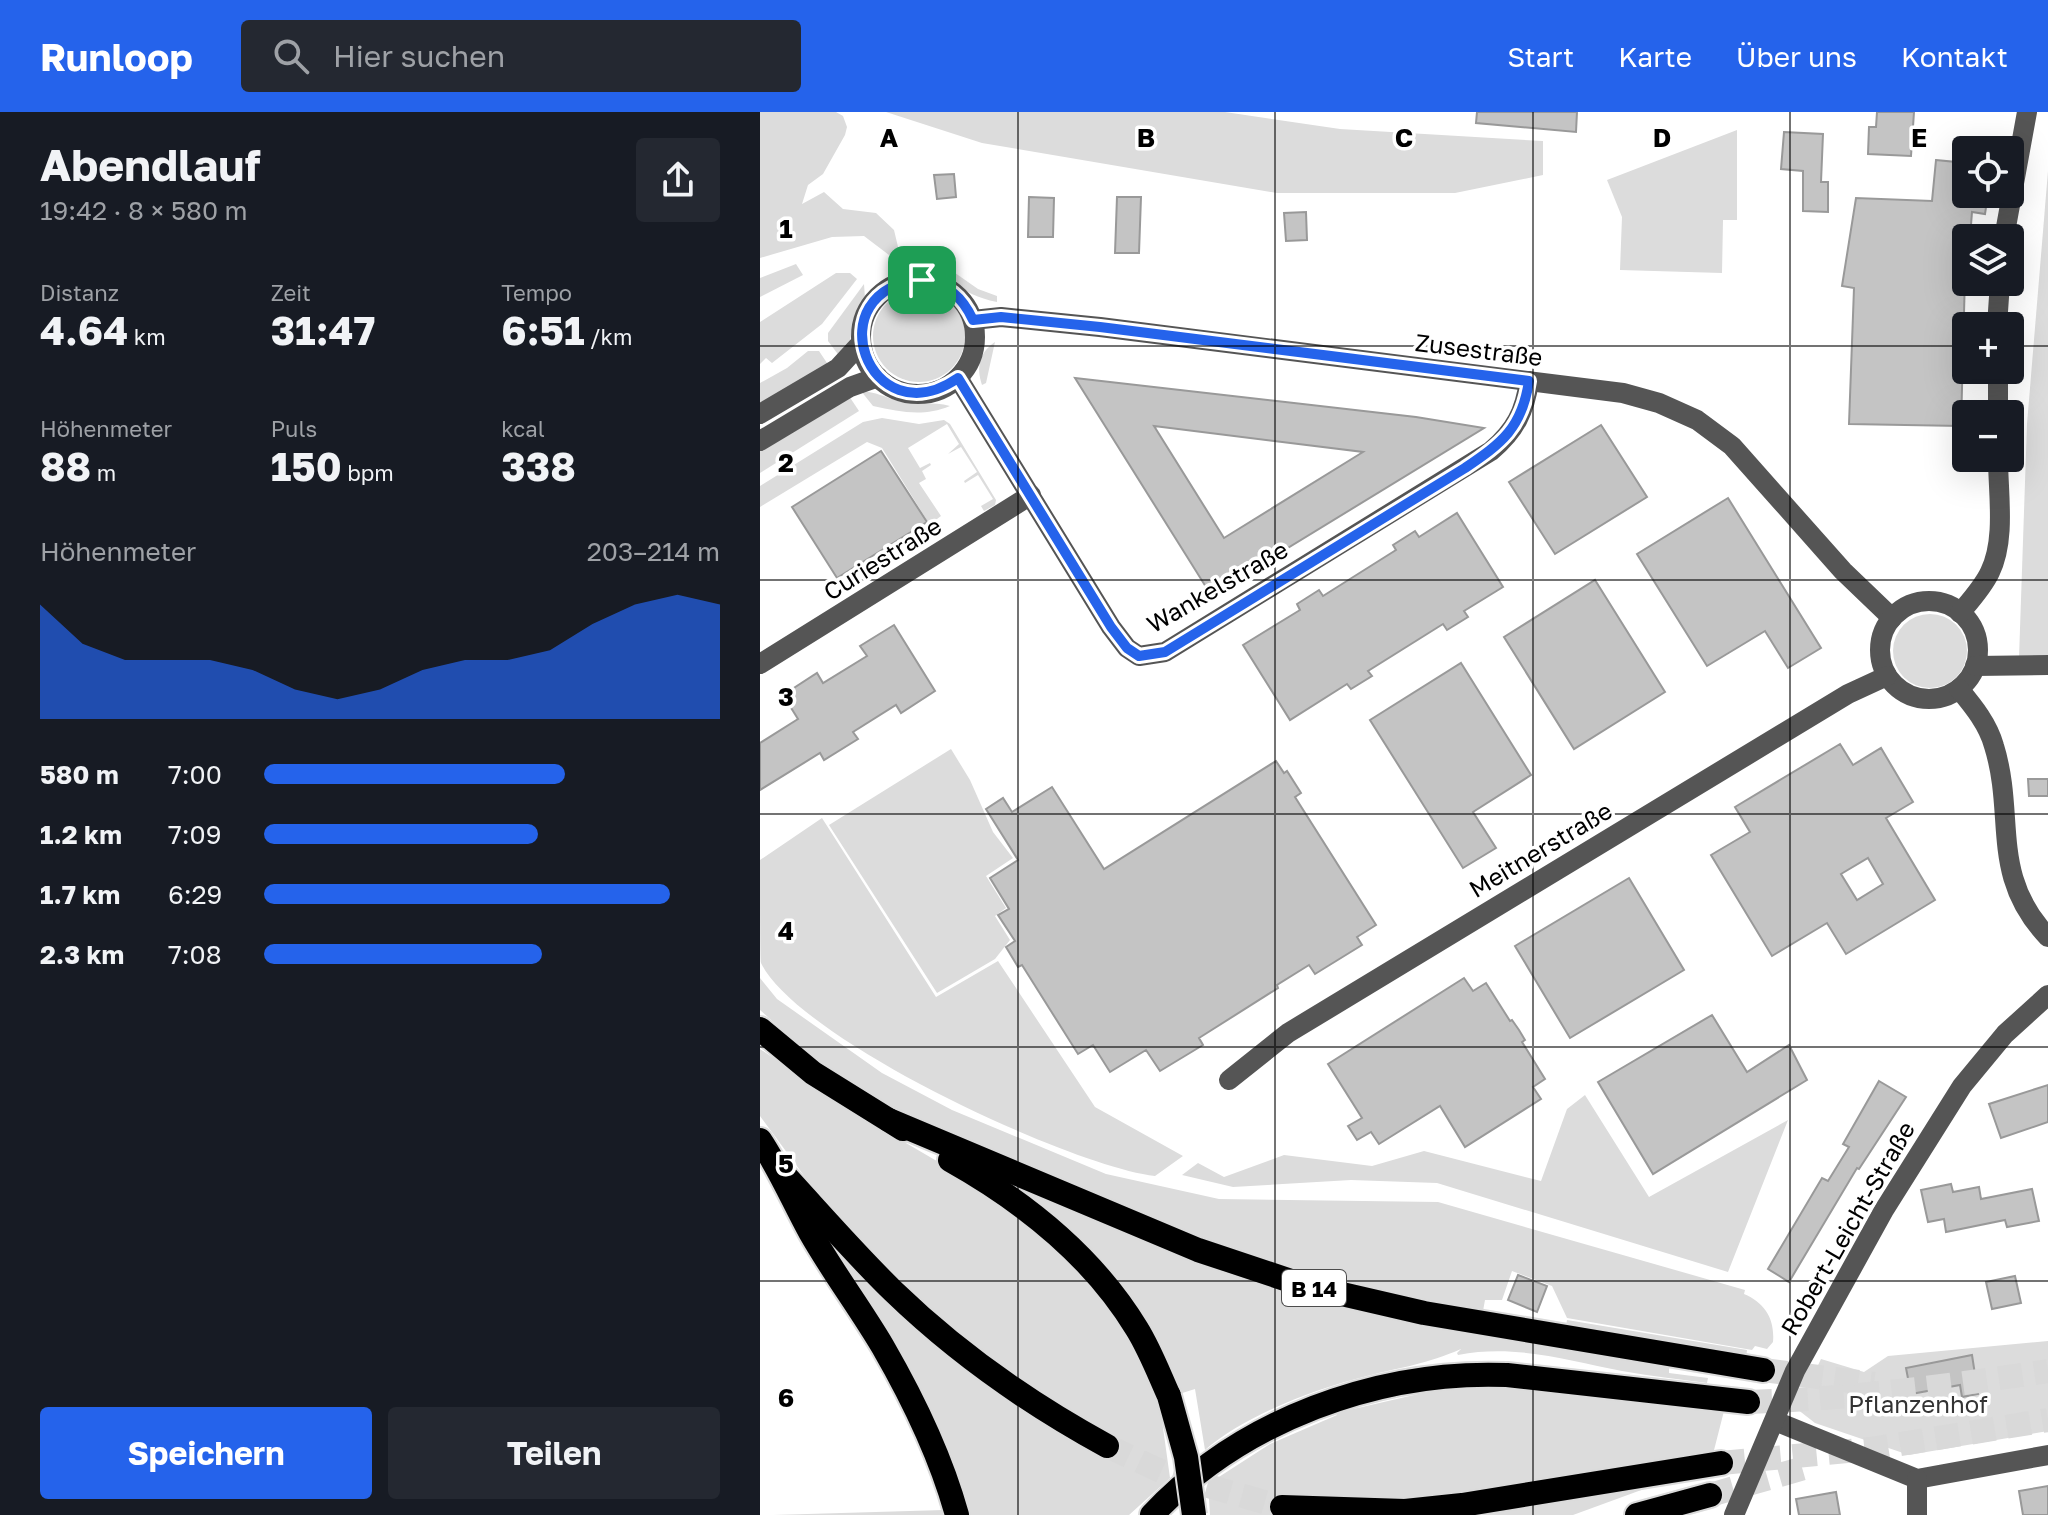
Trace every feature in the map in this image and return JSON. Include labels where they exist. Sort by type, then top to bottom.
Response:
[{"type":"highway","name":"B 14","points":[[760,1029],[813,1073],[1010,1196],[1076,1251],[1110,1290],[1138,1330],[1169,1396],[1186,1457],[1194,1515]]},
{"type":"highway","name":"B 14","points":[[889,1120],[1198,1250],[1303,1285],[1410,1311],[1763,1370]]},
{"type":"highway","points":[[760,1140],[779,1169],[810,1232],[884,1348],[950,1489],[957,1515]]},
{"type":"highway","points":[[779,1169],[867,1264],[927,1321],[1013,1388],[1107,1446]]},
{"type":"highway","points":[[1152,1515],[1210,1464],[1268,1429],[1333,1401],[1401,1382],[1471,1374],[1507,1375],[1748,1402]]},
{"type":"highway","points":[[1282,1507],[1405,1511],[1462,1505],[1721,1463]]},
{"type":"highway","points":[[1637,1515],[1710,1495]]},
{"type":"street","points":[[2007,224],[2027,112]]},
{"type":"street","points":[[905,281],[939,283],[954,292],[966,305],[973,320],[976,336],[968,366],[958,378],[943,388],[926,393],[909,393],[892,387],[878,377],[867,361],[861,343],[867,311],[876,297],[887,288],[905,281]]},
{"type":"street","name":"Zusestraße","points":[[973,320],[1001,317],[1100,327],[1623,393],[1659,403],[1697,420],[1732,446],[1843,571],[1892,618]]},
{"type":"street","points":[[760,414],[838,368],[861,343]]},
{"type":"street","points":[[760,441],[850,387],[878,377]]},
{"type":"street","name":"Wankelstraße","points":[[958,378],[1127,648],[1139,656],[1165,652],[1491,451],[1507,437],[1523,411],[1529,381]]},
{"type":"street","points":[[1960,613],[1987,578],[1996,553],[1998,472]]},
{"type":"street","name":"Curiestraße","points":[[760,664],[1031,495]]},
{"type":"street","points":[[1925,602],[1938,602],[1960,613],[1970,624],[1978,651],[1969,679],[1959,689],[1935,699],[1920,698],[1896,687],[1881,662],[1880,646],[1892,618],[1913,604],[1925,602]]},
{"type":"street","points":[[1975,666],[2048,665]]},
{"type":"street","name":"Meitnerstraße","points":[[1229,1080],[1288,1033],[1807,718],[1887,676]]},
{"type":"street","points":[[1959,689],[1986,727],[1994,746],[2000,773],[2006,853],[2013,881],[2025,908],[2048,937]]},
{"type":"street","name":"Robert-Leicht-Straße","points":[[1734,1515],[1795,1371],[1884,1210],[1962,1086],[2005,1034],[2048,995]]},
{"type":"street","points":[[1775,1421],[1917,1479],[2048,1455]]},
{"type":"street","points":[[1917,1479],[1917,1515]]},
{"type":"green space","points":[[760,112],[836,112],[843,116],[847,127],[845,135],[823,174],[808,185],[802,204],[824,192],[843,209],[876,213],[894,230],[899,251],[889,255],[864,236],[832,237],[760,258]]},
{"type":"green space","points":[[886,112],[1225,112],[1340,129],[1543,141],[1543,175],[1455,193],[1277,193],[982,143]]},
{"type":"green space","points":[[1737,130],[1737,220],[1723,220],[1722,273],[1620,270],[1622,217],[1607,180]]},
{"type":"green space","points":[[2048,171],[2048,655],[2019,658],[2027,424]]},
{"type":"green space","points":[[920,263],[948,268],[978,289],[997,296],[997,302],[971,294],[941,278],[900,273],[890,266]]},
{"type":"green space","points":[[796,264],[803,275],[760,297],[760,278]]},
{"type":"green space","points":[[836,273],[850,273],[857,279],[822,324],[772,363],[766,358],[760,364],[760,322]]},
{"type":"green space","points":[[864,284],[865,298],[854,318],[849,346],[840,357],[828,341],[828,333]]},
{"type":"green space","points":[[919,290],[937,293],[952,303],[962,318],[965,336],[962,354],[952,369],[937,379],[919,382],[901,379],[886,369],[876,354],[873,336],[876,318],[886,303],[901,293]]},
{"type":"green space","points":[[995,342],[986,383],[982,385],[980,361]]},
{"type":"green space","points":[[808,351],[819,351],[829,366],[760,410],[760,383],[787,368]]},
{"type":"green space","points":[[861,391],[905,402],[950,406],[921,412],[893,410],[873,406]]},
{"type":"green space","points":[[849,396],[859,411],[760,473],[760,450]]},
{"type":"green space","points":[[882,418],[919,424],[944,420],[950,424],[996,500],[995,505],[984,511],[981,506],[993,499],[978,475],[965,483],[977,472],[961,447],[948,454],[959,444],[947,424],[908,448],[920,468],[931,465],[922,471],[926,479],[919,483],[941,516],[933,522],[935,526],[900,547],[897,542],[928,522],[882,448],[867,442],[760,507],[760,486],[863,422]]},
{"type":"green space","points":[[1930,614],[1944,617],[1956,625],[1964,637],[1967,651],[1964,665],[1956,677],[1944,685],[1930,688],[1916,685],[1904,677],[1896,665],[1893,651],[1896,637],[1904,625],[1916,617]]},
{"type":"green space","points":[[951,749],[970,780],[993,832],[1013,858],[986,876],[1006,908],[995,916],[1010,940],[995,959],[937,993],[829,825]]},
{"type":"green space","points":[[822,818],[936,997],[998,961],[1095,1107],[1183,1156],[1155,1176],[1115,1167],[1003,1125],[880,1062],[785,994],[761,963],[760,860]]},
{"type":"green space","points":[[760,978],[777,999],[882,1073],[952,1110],[1106,1174],[1219,1199],[1438,1202],[1745,1290],[1744,1294],[1758,1302],[1767,1313],[1773,1342],[1767,1349],[1755,1346],[1752,1350],[1567,1318],[1552,1286],[1512,1271],[1502,1300],[1485,1300],[1483,1311],[1451,1309],[1359,1292],[1222,1250],[931,1128],[875,1098],[787,1039],[789,1036],[760,1010]]},
{"type":"green space","points":[[760,1049],[858,1115],[971,1181],[1083,1269],[1130,1336],[1159,1399],[1170,1478],[1129,1515],[969,1515],[923,1407],[827,1237],[1104,1452],[1112,1433],[1098,1428],[1095,1432],[961,1340],[870,1253],[816,1192],[760,1116]]},
{"type":"green space","points":[[1585,1095],[1649,1197],[1788,1120],[1728,1272],[1437,1183],[1351,1180],[1233,1187],[1182,1175],[1198,1163],[1224,1177],[1284,1155],[1372,1166],[1424,1151],[1541,1181],[1567,1109]]},
{"type":"green space","points":[[1002,1175],[1496,1337],[1669,1367],[1669,1373],[1708,1378],[1707,1383],[1520,1352],[1458,1355],[1461,1349],[1426,1362],[1347,1381],[1303,1396],[1240,1426],[1205,1450],[1195,1389],[1179,1394],[1032,1203]]},
{"type":"green space","points":[[1567,1320],[1747,1350],[1746,1358],[1566,1326]]},
{"type":"green space","name":"Pflanzenhof","points":[[2048,1341],[2048,1431],[1909,1455],[1815,1423],[1797,1409],[1821,1359],[1864,1372],[1888,1356]]},
{"type":"green space","points":[[1496,1387],[1724,1411],[1712,1458],[1559,1483],[1293,1515],[1210,1515],[1208,1484],[1270,1444],[1336,1413],[1440,1389]]},
{"type":"green space","points":[[1655,1485],[1573,1515],[1434,1515]]},
{"type":"green space","points":[[944,1510],[946,1515],[773,1515]]},
{"type":"building","points":[[1477,112],[1577,112],[1576,132],[1476,123]]},
{"type":"building","points":[[1877,112],[1914,112],[1911,156],[1868,154],[1869,127],[1876,127]]},
{"type":"building","points":[[1784,132],[1823,134],[1821,182],[1828,182],[1828,212],[1803,211],[1803,171],[1781,169]]},
{"type":"building","points":[[1936,160],[1952,162],[1952,208],[1986,208],[1985,214],[1972,212],[1971,224],[1952,224],[1952,296],[1964,296],[1964,312],[1952,312],[1952,384],[1962,384],[1962,400],[1952,400],[1952,426],[1849,424],[1854,288],[1842,286],[1856,198],[1932,201]]},
{"type":"building","points":[[954,174],[956,197],[937,199],[934,175]]},
{"type":"building","points":[[1029,197],[1054,198],[1053,237],[1028,237]]},
{"type":"building","points":[[1117,197],[1141,197],[1139,253],[1115,253]]},
{"type":"building","points":[[1306,212],[1307,240],[1286,241],[1284,213]]},
{"type":"building","points":[[1075,378],[1416,417],[1484,428],[1211,595]],"holes":[[[1154,426],[1363,452],[1224,538]]]},
{"type":"building","points":[[1601,425],[1647,497],[1555,554],[1509,482]]},
{"type":"building","points":[[881,451],[927,522],[837,578],[792,507]]},
{"type":"building","points":[[1728,498],[1821,648],[1788,668],[1765,631],[1707,666],[1637,554]]},
{"type":"building","points":[[1457,513],[1503,587],[1464,611],[1468,617],[1447,630],[1443,624],[1368,671],[1372,676],[1351,689],[1347,684],[1290,720],[1243,645],[1300,610],[1297,604],[1319,590],[1323,596],[1396,550],[1393,545],[1415,531],[1419,537]]},
{"type":"building","points":[[1595,580],[1665,692],[1574,749],[1504,637]]},
{"type":"building","points":[[894,625],[935,691],[901,713],[896,705],[853,732],[858,739],[824,760],[820,753],[760,790],[760,743],[798,719],[783,695],[817,673],[823,683],[867,656],[860,646]]},
{"type":"building","points":[[1461,663],[1531,775],[1473,812],[1496,848],[1463,868],[1370,720]]},
{"type":"building","points":[[1840,744],[1853,765],[1881,748],[1913,802],[1886,818],[1935,900],[1846,954],[1827,923],[1772,956],[1711,855],[1750,832],[1735,807]],"holes":[[[1868,858],[1883,884],[1857,900],[1841,874]]]},
{"type":"building","points":[[1276,761],[1284,773],[1287,771],[1301,793],[1295,797],[1376,925],[1357,937],[1362,945],[1315,974],[1309,965],[1199,1038],[1203,1045],[1160,1071],[1146,1050],[1110,1072],[1093,1045],[1078,1054],[1022,965],[1018,967],[1006,947],[1015,941],[998,915],[1009,909],[990,878],[1018,860],[986,809],[1003,798],[1012,812],[1052,787],[1104,869]]},
{"type":"building","points":[[2028,779],[2048,779],[2048,796],[2029,796]]},
{"type":"building","points":[[1629,878],[1684,970],[1570,1038],[1515,946]]},
{"type":"building","points":[[1464,978],[1473,991],[1486,983],[1519,1030],[1525,1040],[1522,1042],[1545,1079],[1533,1087],[1541,1099],[1465,1147],[1440,1106],[1379,1144],[1371,1132],[1357,1140],[1348,1126],[1362,1118],[1328,1064]]},
{"type":"building","points":[[1712,1015],[1747,1072],[1789,1045],[1807,1080],[1653,1174],[1598,1082]]},
{"type":"building","points":[[1879,1081],[1906,1097],[1857,1168],[1789,1282],[1768,1269],[1822,1178],[1828,1181],[1849,1147],[1843,1144]]},
{"type":"building","points":[[2048,1085],[2048,1122],[2001,1138],[1989,1104]]},
{"type":"building","points":[[1951,1184],[1953,1192],[1979,1187],[1981,1199],[2032,1189],[2039,1221],[2007,1227],[2005,1220],[1946,1232],[1944,1219],[1928,1222],[1921,1190]]},
{"type":"building","points":[[1518,1275],[1547,1286],[1537,1312],[1508,1300]]},
{"type":"building","points":[[2015,1276],[2021,1303],[1992,1309],[1986,1282]]},
{"type":"building","points":[[1972,1355],[1978,1394],[1962,1397],[1960,1385],[1911,1394],[1906,1368]]},
{"type":"building","points":[[2048,1486],[2048,1515],[2023,1515],[2019,1491]]},
{"type":"building","points":[[1836,1492],[1840,1515],[1799,1515],[1796,1499]]},
{"type":"tunnel","points":[[1763,1370],[1874,1384]]},
{"type":"tunnel","points":[[1748,1402],[1898,1391],[2048,1371]]},
{"type":"tunnel","points":[[1721,1463],[1870,1449],[2048,1420]]},
{"type":"tunnel","points":[[1107,1446],[1169,1475],[1282,1507]]},
{"type":"tunnel","points":[[1710,1495],[1811,1466]]},
{"type":"route","points":[[922,280],[939,283],[954,292],[966,305],[973,320],[1001,317],[1100,327],[1529,381],[1527,396],[1523,411],[1507,437],[1491,451],[1165,652],[1139,656],[1127,648],[1111,627],[958,378],[943,388],[926,393],[909,393],[892,387],[878,377],[867,361],[861,343],[862,327],[876,297],[887,288],[905,281],[922,280]]}]
